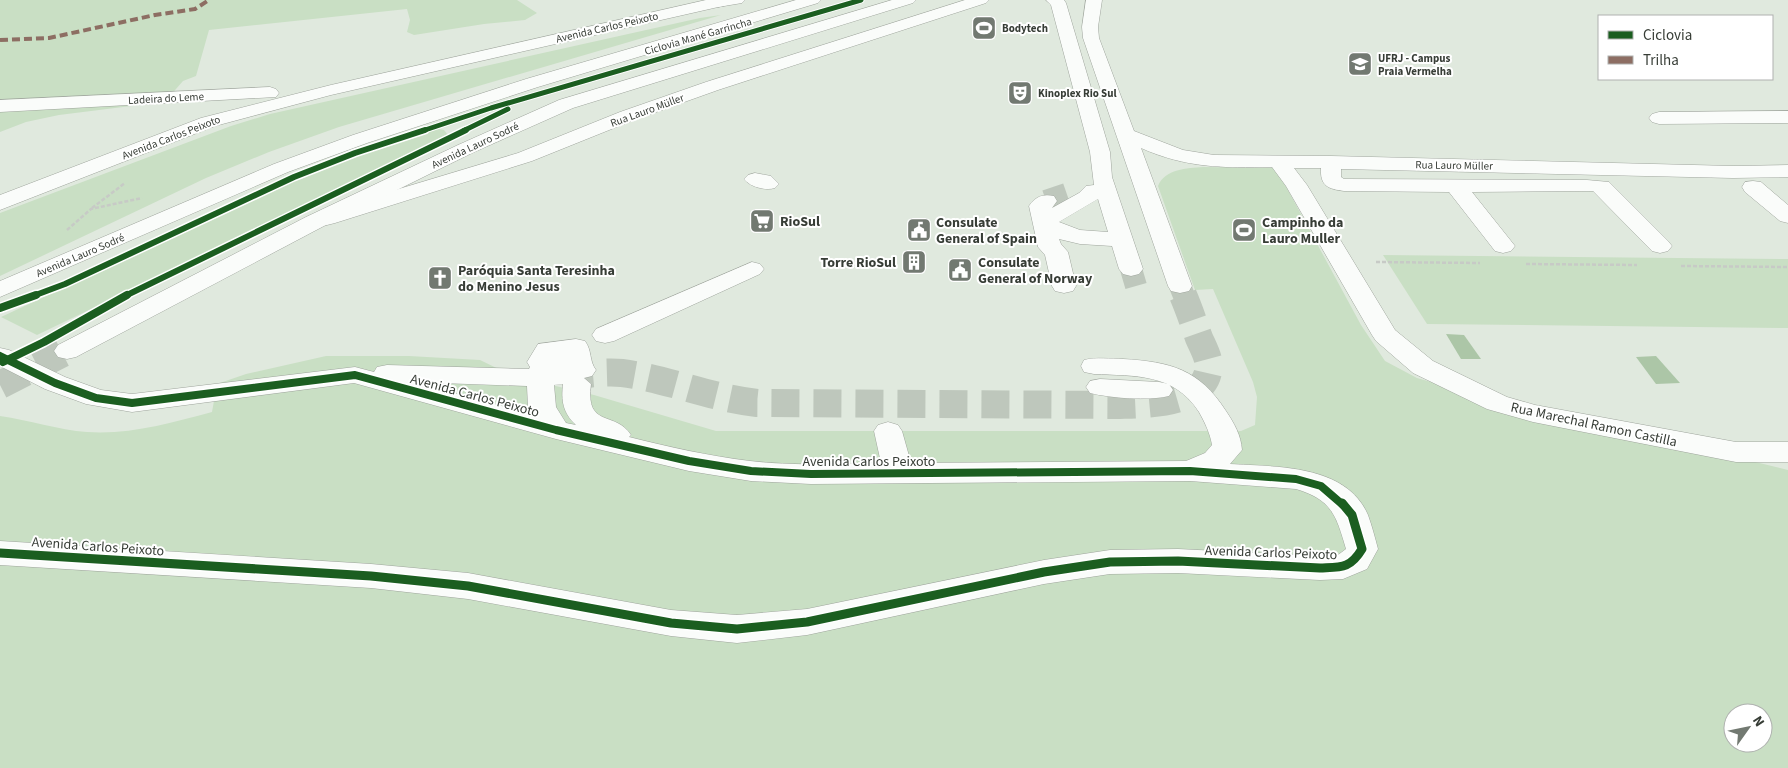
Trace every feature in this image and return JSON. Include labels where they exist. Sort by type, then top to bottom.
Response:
[{"type":"main road","name":"Avenida Carlos Peixoto","points":[[0,203],[208,122],[266,106],[722,1],[737,0]]},
{"type":"main road","name":"Avenida Lauro Sodré","points":[[0,290],[281,168],[360,139],[524,86],[813,0]]},
{"type":"main road","name":"Avenida Lauro Sodré","points":[[67,351],[314,222],[465,149],[566,104],[908,0]]},
{"type":"main road","name":"Rua Lauro Müller","points":[[314,222],[525,156],[627,116],[712,86],[981,0]]},
{"type":"main road","points":[[1045,211],[1087,198],[1094,188],[1100,152],[1072,50],[1056,2],[1093,2],[1090,27],[1096,50],[1180,286]]},
{"type":"main road","points":[[1072,50],[1096,50]]},
{"type":"main road","name":"Ladeira do Leme","points":[[0,106],[331,90]]},
{"type":"main road","points":[[1659,118],[1788,118]]},
{"type":"main road","name":"Rua Lauro Müller","points":[[1100,152],[1128,143],[1212,162],[1278,161],[1788,171]]},
{"type":"main road","name":"Rua Marechal Ramon Castilla","points":[[1278,161],[1296,185],[1385,334],[1423,367],[1497,403],[1533,413],[1736,452],[1788,452]]},
{"type":"main road","points":[[1332,162],[1331,179],[1338,184],[1788,187]]},
{"type":"main road","points":[[1456,186],[1504,246]]},
{"type":"main road","points":[[1601,186],[1660,246]]},
{"type":"main road","points":[[1753,187],[1788,216]]},
{"type":"main road","points":[[1094,188],[1120,239],[1131,270]]},
{"type":"main road","points":[[1045,211],[1061,232],[1087,239],[1120,239]]},
{"type":"main road","points":[[1045,211],[1050,247],[1056,252],[1064,286]]},
{"type":"main road","points":[[1056,252],[1066,246],[1087,239]]},
{"type":"main road","points":[[604,335],[752,269]]},
{"type":"main road","name":"Avenida Carlos Peixoto","points":[[0,356],[55,383],[88,395],[132,403],[355,375],[556,430],[689,461],[751,471],[811,474],[1190,471],[1296,479],[1321,486],[1339,499],[1352,515],[1362,549],[1355,561],[1344,567],[1320,568],[1178,561],[1110,562],[1044,572],[807,622],[738,628],[671,623],[468,586],[370,576],[0,553]]},
{"type":"main road","points":[[355,375],[390,372],[560,369]]},
{"type":"main road","points":[[556,430],[542,407],[560,369]]},
{"type":"main road","points":[[560,369],[574,397],[578,410],[587,422],[617,436],[628,447]]},
{"type":"main road","points":[[1097,377],[1169,390],[1194,398],[1213,411],[1225,434],[1226,450],[1216,460],[1190,471]]},
{"type":"main road","points":[[888,431],[898,473]]},
{"type":"path","points":[[1343,262],[1481,264]]},
{"type":"path","points":[[1521,264],[1640,265]]},
{"type":"path","points":[[1679,266],[1788,267]]},
{"type":"shaded area","points":[[0,0],[517,0],[537,13],[525,20],[484,24],[414,35],[407,32],[410,20],[407,9],[209,30],[196,76],[183,81],[169,97],[155,103],[59,115],[26,122],[0,132]]},
{"type":"shaded area","points":[[721,15],[339,127],[269,152],[206,178],[0,276],[0,213],[231,126],[270,114],[700,18]]},
{"type":"shaded area","points":[[439,129],[444,130],[448,135],[446,138],[37,335],[1,317],[306,175],[417,133]]},
{"type":"shaded area","points":[[1203,167],[1276,168],[1361,325],[1385,361],[1417,378],[1463,391],[1788,470],[1788,768],[0,768],[0,416],[76,431],[118,432],[134,430],[212,412],[217,384],[246,374],[326,356],[409,356],[480,360],[513,376],[594,395],[716,431],[1241,431],[1255,425],[1257,397],[1253,382],[1213,289],[1195,290],[1158,186],[1166,176],[1177,170]]},
{"type":"shaded area","points":[[1383,255],[1788,259],[1788,328],[1427,324]]},
{"type":"shaded area","points":[[1446,334],[1464,335],[1481,359],[1461,359]]},
{"type":"shaded area","points":[[1656,356],[1680,383],[1656,384],[1636,357]]},
{"type":"tunnel","points":[[1046,201],[1072,192]]},
{"type":"tunnel","points":[[1131,269],[1136,286]]},
{"type":"tunnel","points":[[1180,286],[1184,296]]},
{"type":"tunnel","points":[[565,376],[622,373],[740,401],[757,403],[1147,404],[1177,399],[1191,393],[1201,385],[1207,375],[1208,360],[1183,295]]},
{"type":"tunnel","points":[[0,385],[67,351]]},
{"type":"marked path","points":[[0,40],[49,38],[155,15],[195,9],[209,0]]},
{"type":"cycle path","name":"Ciclovia Mané Garrincha","points":[[0,308],[65,284],[294,177],[355,153],[491,108],[861,0]]},
{"type":"cycle path","points":[[3,362],[44,342],[132,292],[508,109]]},
{"type":"cycle path","points":[[0,356],[55,383],[96,398],[132,403],[355,375],[556,430],[689,461],[751,471],[811,474],[1190,471],[1296,479],[1321,486],[1339,499],[1352,515],[1362,549],[1355,561],[1343,567],[1320,568],[1178,561],[1110,562],[1044,572],[807,622],[737,629],[671,623],[468,586],[371,576],[0,553]]},
{"type":"place","name":"Bodytech","points":[[984,28]]},
{"type":"place","name":"UFRJ - Campus Praia Vermelha","points":[[1360,64]]},
{"type":"place","name":"Kinoplex Rio Sul","points":[[1020,93]]},
{"type":"place","name":"RioSul","points":[[762,221]]},
{"type":"place","name":"Consulate General of Spain","points":[[919,230]]},
{"type":"place","name":"Campinho da Lauro Muller","points":[[1244,230]]},
{"type":"place","name":"Torre RioSul","points":[[914,262]]},
{"type":"place","name":"Consulate General of Norway","points":[[960,270]]},
{"type":"place","name":"Paróquia Santa Teresinha do Menino Jesus","points":[[440,278]]}]
